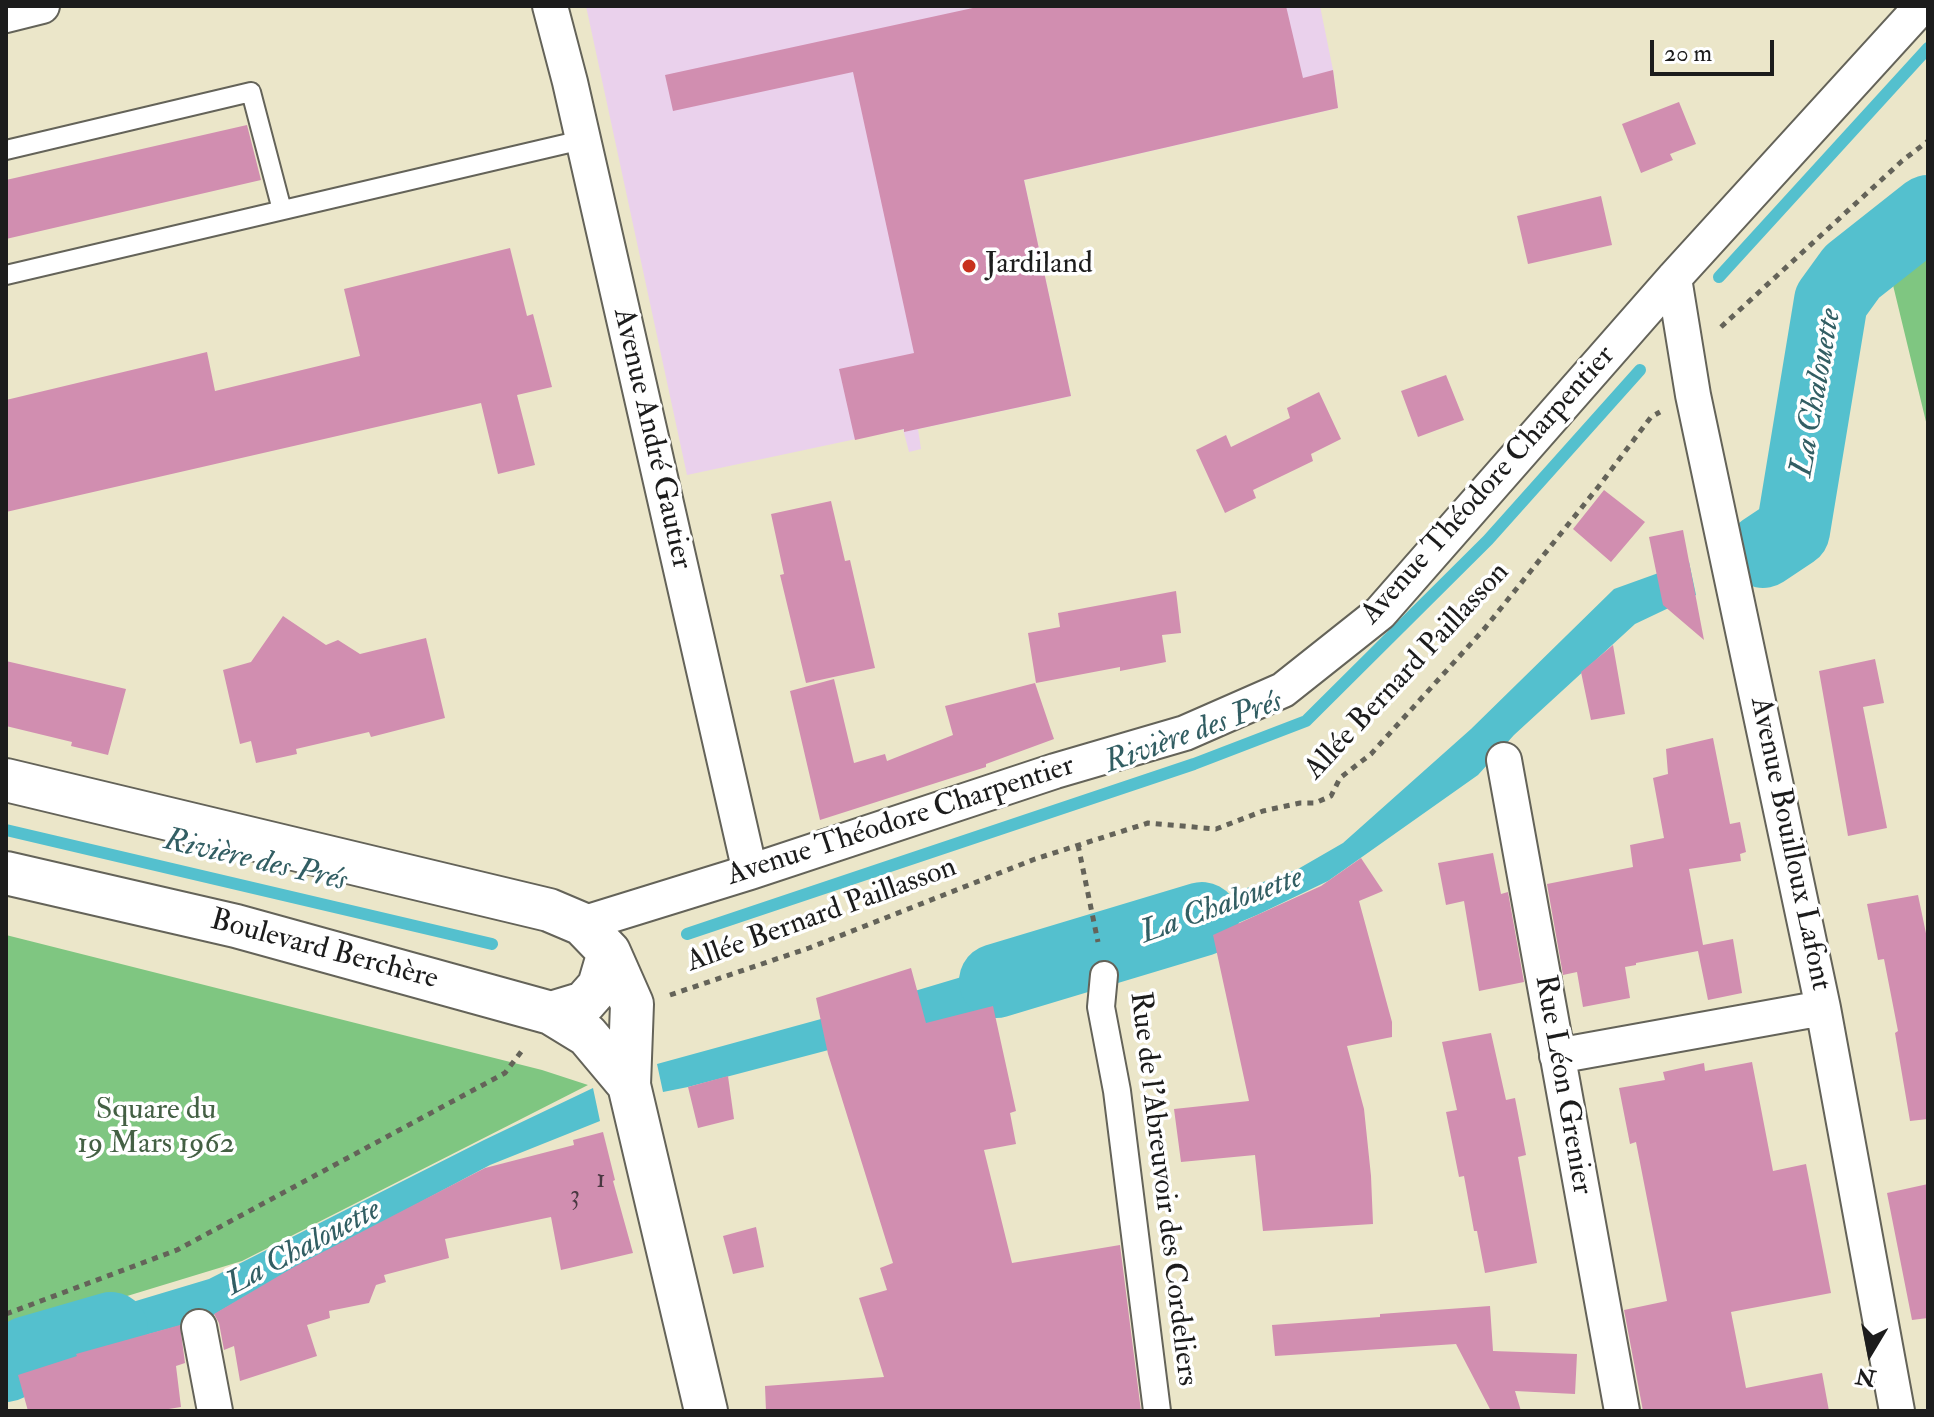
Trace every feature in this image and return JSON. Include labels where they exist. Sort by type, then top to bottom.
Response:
[{"type":"street","points":[[6,15],[42,6]]},
{"type":"street","name":"Avenue André Gautier","points":[[550,6],[750,872]]},
{"type":"street","name":"Avenue Théodore Charpentier","points":[[596,938],[750,872],[1055,771],[1185,733],[1283,690],[1380,613],[1674,278],[1922,6]]},
{"type":"street","name":"Avenue Bouilloux Lafont","points":[[1674,278],[1693,395],[1823,1008],[1897,1411]]},
{"type":"street","name":"Rue Léon Grenier","points":[[1504,760],[1622,1411]]},
{"type":"street","points":[[6,780],[549,910],[596,938],[632,1007],[629,1085],[706,1411]]},
{"type":"street","name":"Boulevard Berchère","points":[[6,873],[236,926],[551,1013],[587,1035],[629,1085]]},
{"type":"street","points":[[551,1013],[584,1003],[599,986],[596,938]]},
{"type":"street","name":"Rue de l'Abreuvoir des Cordeliers","points":[[1104,975],[1101,1007],[1117,1091],[1157,1411]]},
{"type":"street","points":[[1557,1056],[1823,1008]]},
{"type":"street","points":[[199,1327],[215,1411]]},
{"type":"lane","points":[[6,150],[251,92],[282,210]]},
{"type":"lane","points":[[6,275],[582,140]]},
{"type":"path","points":[[1688,357],[1902,161],[1928,141]]},
{"type":"path","name":"Allée Bernard Paillasson","points":[[632,1007],[809,948],[1035,859],[1148,823],[1216,829],[1263,811],[1315,803],[1331,796],[1340,778],[1371,754],[1485,628],[1651,417],[1693,395]]},
{"type":"path","points":[[1078,845],[1095,928]]},
{"type":"path","points":[[6,1314],[177,1250],[505,1073],[551,1013]]},
{"type":"shaded area","points":[[586,6],[1320,6],[1338,108],[1024,180],[1071,396],[918,429],[921,449],[909,452],[903,429],[687,475]]},
{"type":"green space","points":[[1928,257],[1928,430],[1892,281]]},
{"type":"green space","name":"Square du 19 Mars 1962","points":[[6,935],[542,1070],[588,1085],[242,1261],[9,1332],[6,1323]]},
{"type":"water","points":[[1689,562],[1696,595],[1635,624],[1514,735],[1478,775],[1328,881],[1212,934],[1107,967],[1102,935],[1204,904],[1298,869],[1343,843],[1471,729],[1614,589]]},
{"type":"water","points":[[1092,938],[1098,975],[1011,1002],[663,1092],[657,1064],[821,1019]]},
{"type":"water","points":[[593,1088],[600,1121],[490,1165],[208,1318],[76,1354],[19,1375],[6,1340],[209,1279]]},
{"type":"building","name":"Jardiland","points":[[982,6],[1286,6],[1303,78],[1333,70],[1338,108],[1024,180],[1071,396],[855,440],[839,369],[914,353],[853,72],[673,111],[665,75]]},
{"type":"building","points":[[1679,102],[1696,144],[1670,154],[1673,160],[1641,173],[1622,124]]},
{"type":"building","points":[[247,125],[261,180],[6,239],[6,180]]},
{"type":"building","points":[[1601,196],[1612,245],[1528,264],[1517,216]]},
{"type":"building","points":[[510,248],[527,316],[533,314],[552,387],[517,395],[535,465],[498,474],[481,403],[6,512],[6,400],[207,352],[215,391],[360,356],[344,289]]},
{"type":"building","points":[[1446,375],[1464,420],[1418,437],[1401,391]]},
{"type":"building","points":[[1319,392],[1341,439],[1311,454],[1313,461],[1253,490],[1256,498],[1225,513],[1196,450],[1226,435],[1231,447],[1290,418],[1287,408]]},
{"type":"building","points":[[1604,490],[1645,522],[1611,562],[1573,529]]},
{"type":"building","points":[[831,501],[845,561],[850,560],[875,668],[806,683],[780,575],[784,574],[771,514]]},
{"type":"building","points":[[1683,530],[1704,640],[1663,605],[1649,537]]},
{"type":"building","points":[[1176,591],[1181,633],[1162,635],[1166,662],[1036,683],[1028,633],[1060,627],[1058,613]]},
{"type":"building","points":[[283,616],[326,645],[338,640],[360,654],[426,638],[445,718],[371,737],[369,732],[296,749],[297,754],[256,763],[251,741],[240,744],[223,670],[251,662]]},
{"type":"building","points":[[1613,645],[1625,714],[1591,720],[1581,672]]},
{"type":"building","points":[[1875,659],[1884,703],[1863,707],[1887,828],[1848,836],[1819,671]]},
{"type":"building","points":[[6,661],[126,689],[108,755],[71,746],[72,742],[6,726]]},
{"type":"building","points":[[834,679],[854,763],[885,754],[887,761],[953,735],[945,706],[1035,683],[1054,739],[986,764],[986,767],[820,820],[790,691]]},
{"type":"building","points":[[1713,738],[1730,824],[1740,822],[1746,852],[1740,854],[1741,861],[1689,869],[1703,945],[1733,939],[1742,993],[1708,1000],[1698,951],[1625,967],[1630,998],[1583,1007],[1577,972],[1563,975],[1547,884],[1633,867],[1630,845],[1664,838],[1653,778],[1668,774],[1666,749]]},
{"type":"building","points":[[1493,853],[1501,894],[1508,892],[1524,982],[1479,991],[1464,901],[1446,905],[1438,863]]},
{"type":"building","points":[[1361,858],[1383,891],[1359,901],[1392,1022],[1392,1037],[1347,1046],[1364,1109],[1373,1224],[1263,1231],[1255,1155],[1181,1162],[1174,1109],[1249,1101],[1213,935],[1321,886]]},
{"type":"building","points":[[1918,895],[1928,943],[1928,1119],[1910,1121],[1895,1033],[1898,1031],[1884,959],[1878,960],[1867,904]]},
{"type":"building","points":[[911,968],[926,1023],[993,1006],[1016,1111],[1010,1113],[1016,1144],[984,1150],[1012,1263],[1120,1245],[1141,1411],[766,1411],[765,1386],[884,1377],[859,1298],[887,1290],[880,1268],[893,1263],[828,1054],[816,998]]},
{"type":"building","points":[[1491,1033],[1506,1100],[1515,1098],[1526,1155],[1518,1157],[1537,1263],[1485,1273],[1464,1176],[1459,1177],[1446,1112],[1457,1110],[1442,1042]]},
{"type":"building","points":[[1752,1062],[1773,1171],[1806,1164],[1831,1293],[1731,1312],[1746,1388],[1822,1373],[1829,1411],[1643,1411],[1624,1310],[1667,1301],[1636,1142],[1630,1144],[1619,1088],[1665,1080],[1663,1072],[1704,1063],[1705,1071]]},
{"type":"building","points":[[728,1076],[734,1119],[698,1128],[688,1087]]},
{"type":"building","points":[[603,1132],[633,1253],[561,1270],[551,1217],[445,1239],[449,1258],[384,1275],[386,1282],[376,1285],[369,1303],[329,1311],[330,1318],[307,1325],[317,1356],[240,1381],[234,1346],[224,1350],[219,1323],[214,1314],[294,1267],[485,1168],[574,1145],[573,1140]]},
{"type":"building","points":[[1928,1184],[1928,1318],[1912,1320],[1887,1193]]},
{"type":"building","points":[[756,1227],[764,1267],[733,1274],[723,1236]]},
{"type":"building","points":[[1490,1306],[1493,1351],[1577,1354],[1575,1394],[1515,1391],[1521,1411],[1491,1411],[1456,1344],[1275,1356],[1272,1325]]},
{"type":"building","points":[[180,1325],[185,1363],[176,1366],[181,1407],[156,1411],[28,1411],[18,1375],[76,1354]]},
{"type":"waterway","name":"Rivière des Prés","points":[[1719,277],[1928,48]]},
{"type":"waterway","name":"La Chalouette","points":[[1763,551],[1793,531],[1831,301],[1852,272],[1928,212]]},
{"type":"waterway","name":"Rivière des Prés","points":[[687,934],[1194,764],[1306,721],[1488,540],[1640,370]]},
{"type":"waterway","name":"Rivière des Prés","points":[[6,830],[492,944]]},
{"type":"waterway","name":"La Chalouette","points":[[996,981],[1202,919]]},
{"type":"waterway","name":"La Chalouette","points":[[6,1365],[28,1353],[111,1329]]},
{"type":"place","name":"Jardiland","points":[[969,266]]}]
